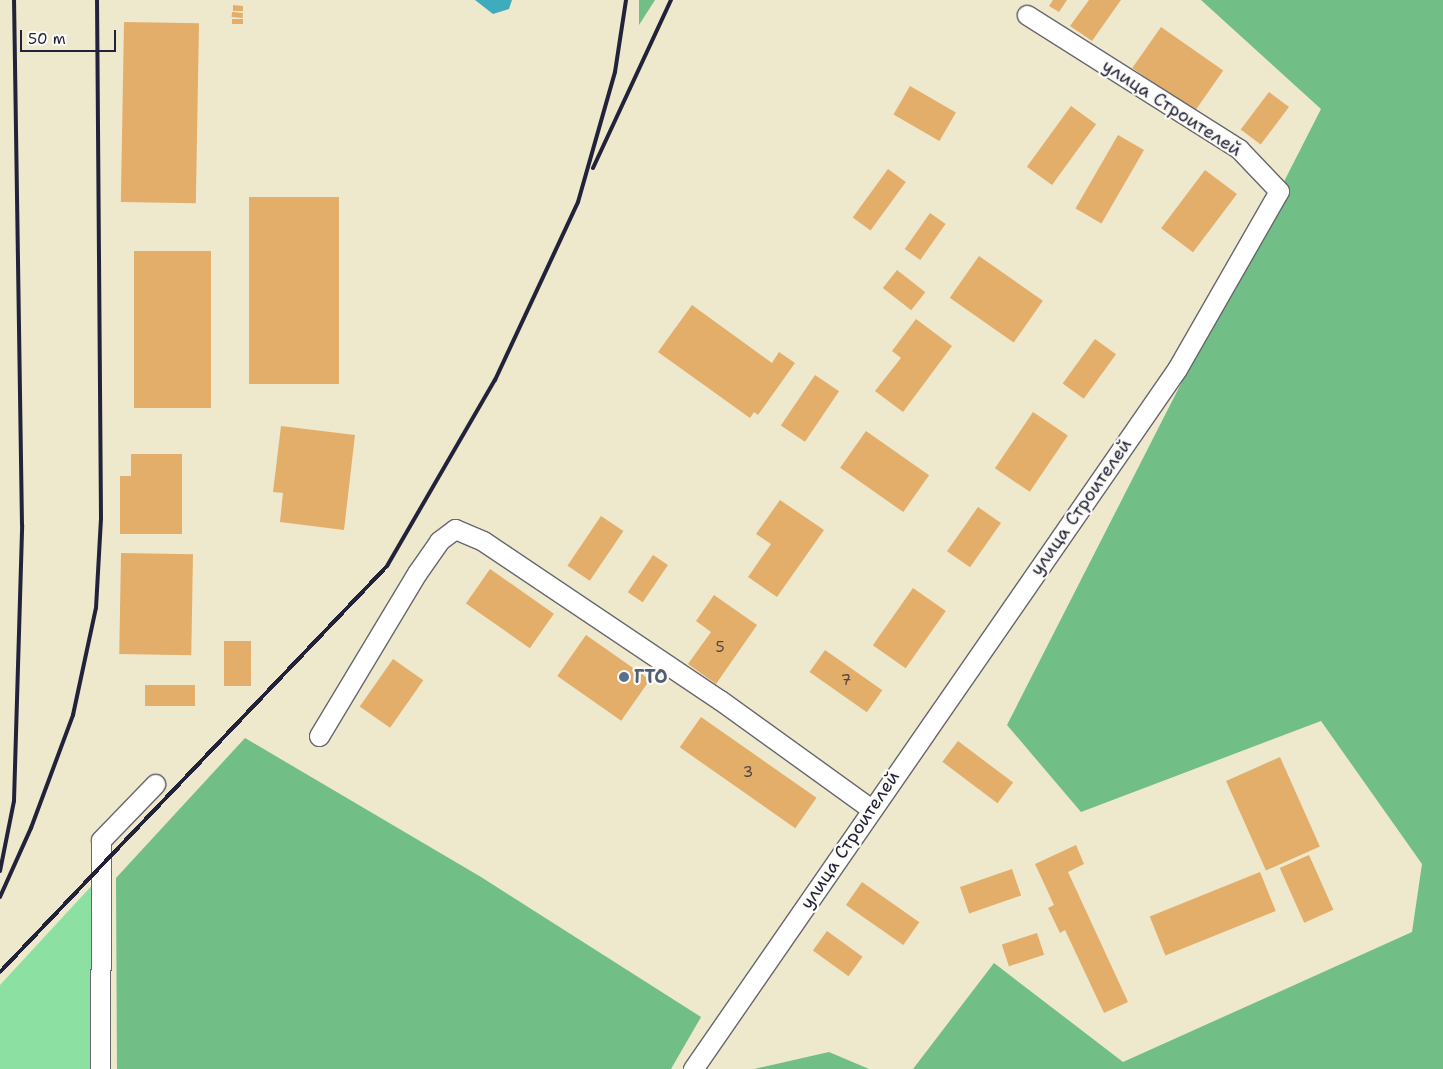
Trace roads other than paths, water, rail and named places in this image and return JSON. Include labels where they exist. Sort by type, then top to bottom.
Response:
[{"type":"street","name":"улица Строителей","points":[[693,1069],[1177,369],[1279,191],[1239,149],[1027,15]]},
{"type":"street","points":[[319,736],[417,573],[440,541],[455,529],[483,541],[720,700],[871,809]]},
{"type":"street","points":[[100,1069],[101,840],[155,784]]},
{"type":"water","points":[[475,0],[512,0],[509,9],[493,14]]},
{"type":"railway","points":[[0,871],[14,801],[22,525],[14,0]]},
{"type":"railway","points":[[0,897],[31,828],[73,715],[96,608],[101,518],[97,0]]},
{"type":"railway","points":[[0,972],[387,566],[495,380],[578,202],[615,72],[626,0]]},
{"type":"railway","points":[[593,168],[671,0]]},
{"type":"place","name":"ГТО","points":[[624,677]]}]
